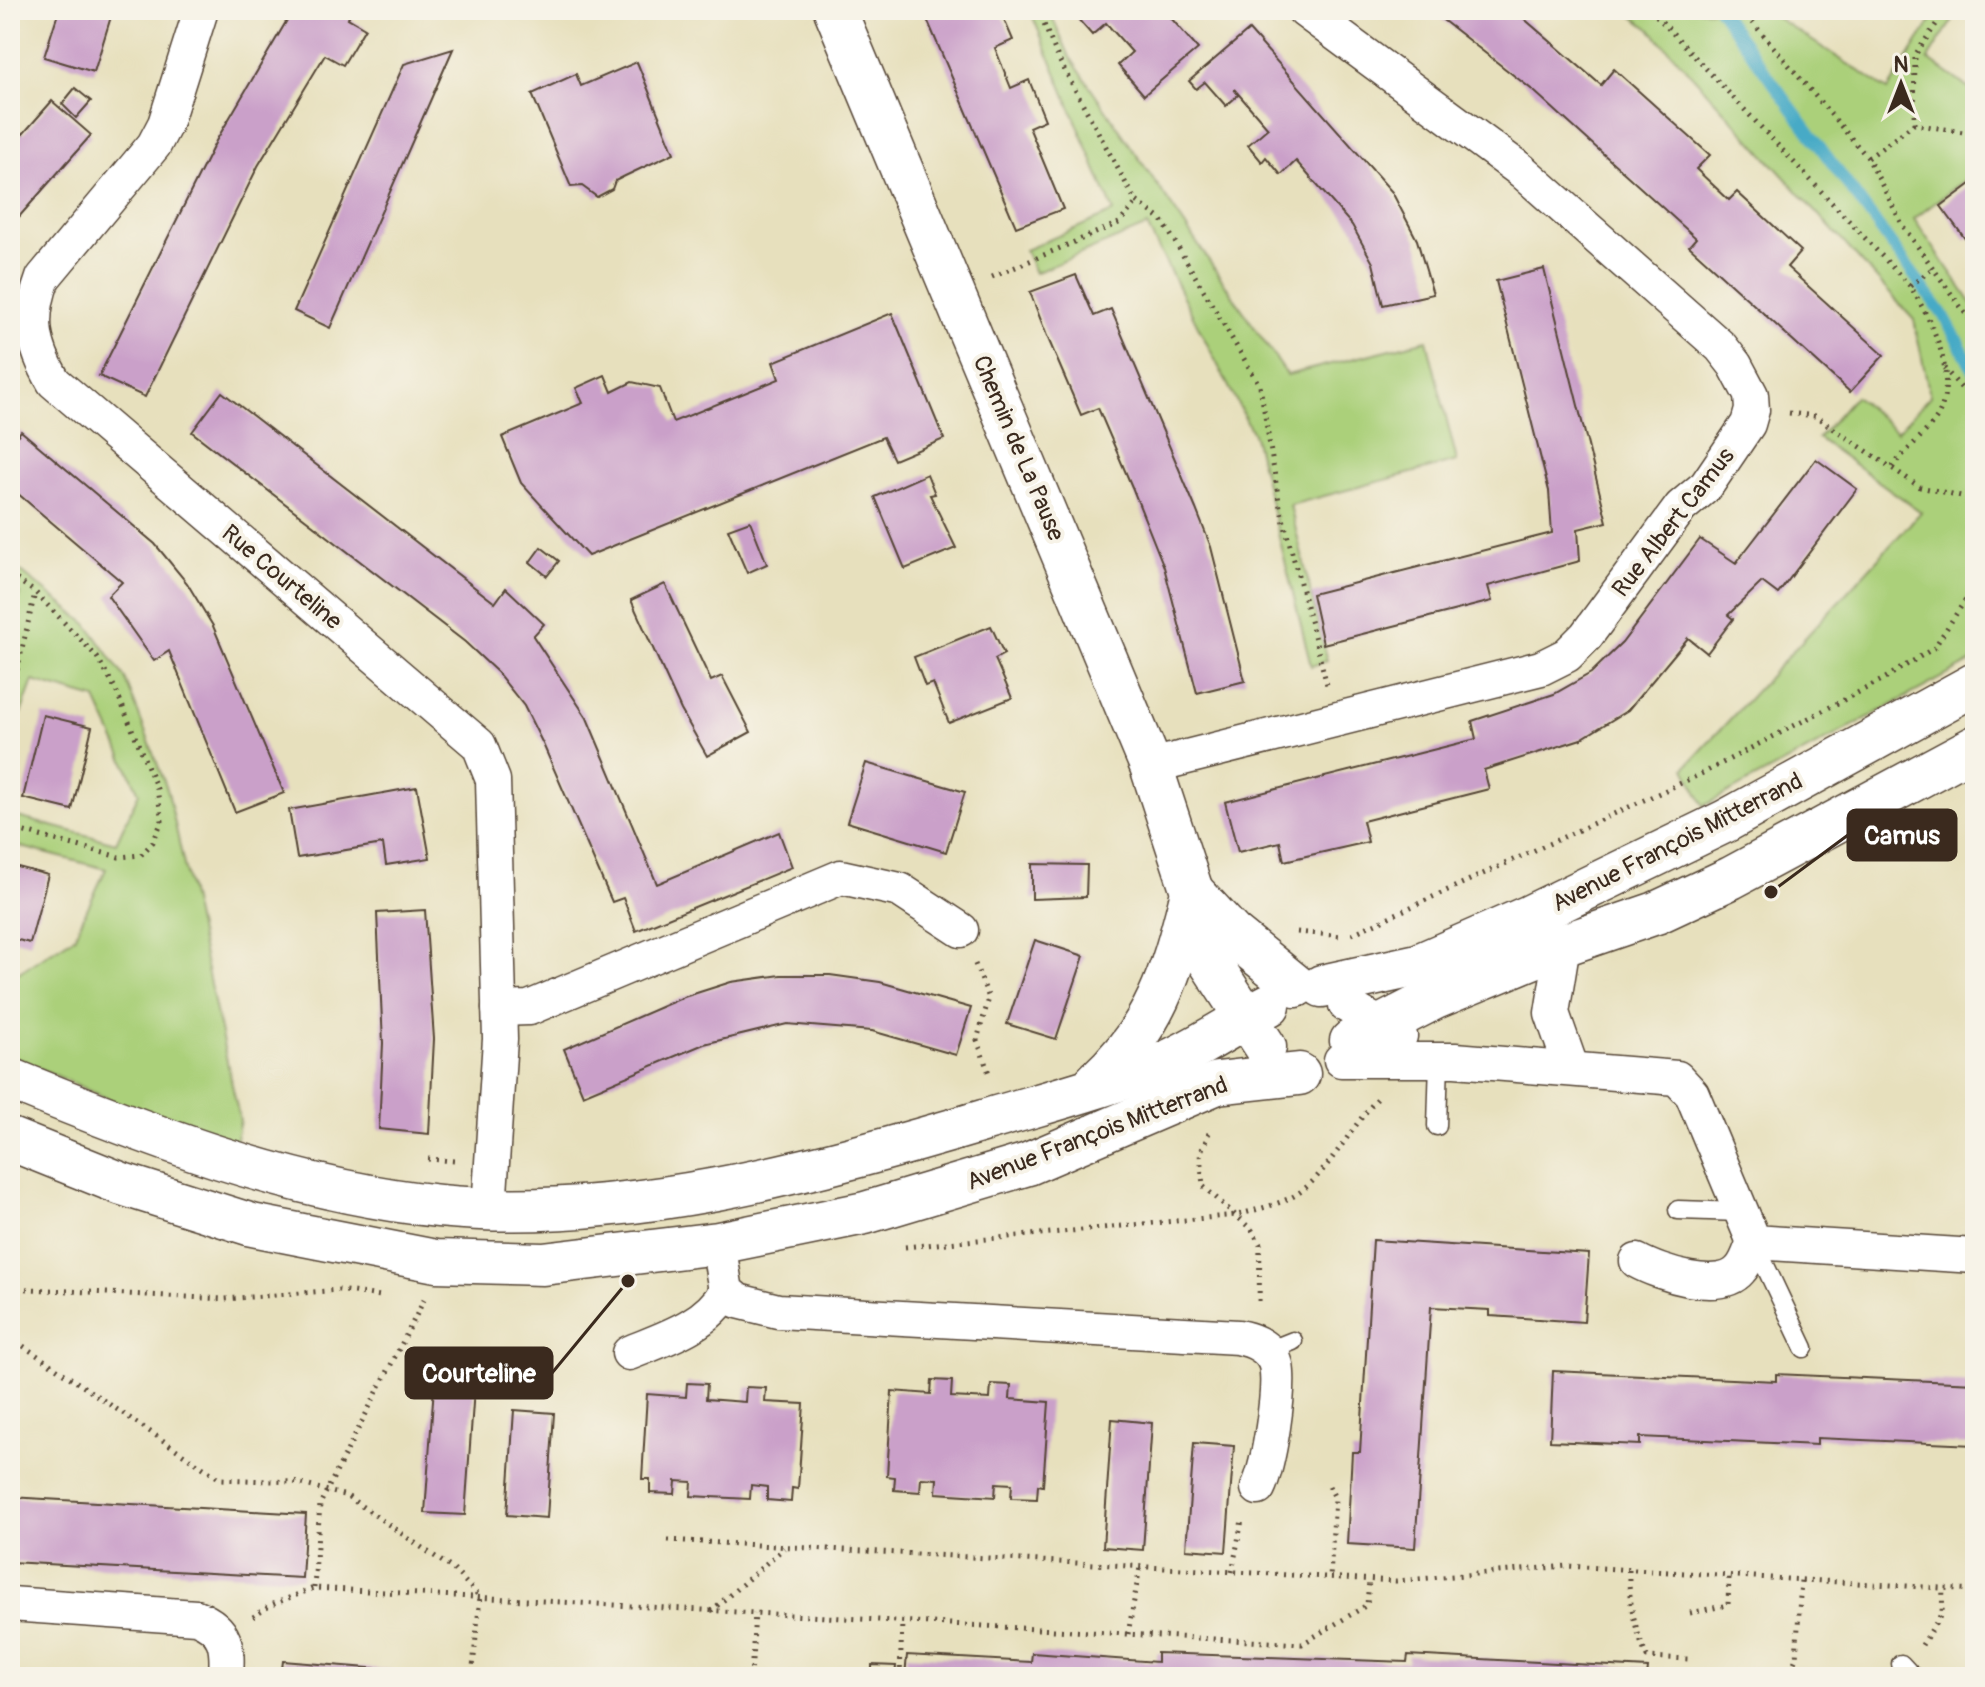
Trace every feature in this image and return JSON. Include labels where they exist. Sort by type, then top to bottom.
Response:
[{"type":"street","name":"Rue Courteline","points":[[201,10],[165,124],[154,145],[43,278],[34,303],[32,330],[39,357],[54,382],[479,745],[493,780],[499,1009],[489,1209]]},
{"type":"street","name":"Chemin de La Pause","points":[[835,10],[1151,766],[1192,891],[1208,959],[1313,1019]]},
{"type":"street","points":[[1304,10],[1522,171],[1721,347],[1746,382],[1752,410]]},
{"type":"street","name":"Rue Albert Camus","points":[[1151,766],[1541,668],[1567,655],[1586,636],[1681,507],[1706,486],[1748,424],[1752,410]]},
{"type":"street","name":"Avenue François Mitterrand","points":[[1313,1019],[1418,965],[1530,916],[1726,821],[1975,684]]},
{"type":"street","name":"Avenue François Mitterrand","points":[[10,1079],[140,1132],[259,1169],[385,1198],[489,1209],[590,1206],[693,1192],[896,1147],[1313,1019],[1435,998],[1563,945],[1656,913],[1731,878],[1975,747]]},
{"type":"street","points":[[499,1009],[529,1008],[841,877],[900,890],[961,930]]},
{"type":"street","points":[[1086,1091],[1125,1056],[1141,1035],[1177,949],[1192,891]]},
{"type":"street","name":"Chemin de La Pause","points":[[1192,891],[1313,1019]]},
{"type":"street","points":[[1563,945],[1552,1013],[1571,1067]]},
{"type":"street","points":[[1313,1019],[1444,1068],[1571,1067],[1677,1078],[1686,1085],[1748,1227],[1742,1269],[1728,1278],[1717,1280],[1678,1277],[1637,1261]]},
{"type":"street","points":[[1313,1019],[1444,1068]]},
{"type":"street","name":"Avenue François Mitterrand","points":[[10,1139],[122,1184],[252,1225],[436,1261],[543,1264],[718,1243],[865,1213],[1028,1164],[1217,1083],[1329,1070],[1313,1019]]},
{"type":"street","points":[[1748,1227],[1975,1256]]},
{"type":"street","points":[[629,1353],[694,1324],[718,1305],[726,1291],[718,1243]]},
{"type":"street","points":[[726,1291],[738,1301],[778,1311],[1222,1336],[1272,1344],[1276,1365],[1270,1481]]},
{"type":"street","points":[[10,1604],[196,1617],[212,1623],[224,1636],[228,1651],[226,1677]]},
{"type":"lane","points":[[1437,1126],[1444,1068]]},
{"type":"lane","points":[[1678,1210],[1748,1227],[1804,1348]]},
{"type":"path","points":[[1038,10],[1059,60],[1137,202],[1162,220],[1260,386],[1280,507],[1336,720]]},
{"type":"path","points":[[1651,10],[1910,286],[1933,324],[1944,368],[1944,393],[1937,417],[1892,467]]},
{"type":"path","points":[[1742,10],[1868,158],[1903,226],[1975,327]]},
{"type":"path","points":[[1914,124],[1915,55],[1946,10]]},
{"type":"path","points":[[1868,158],[1914,124],[1975,134]]},
{"type":"path","points":[[954,292],[1119,223],[1137,202]]},
{"type":"path","points":[[1910,286],[1932,269]]},
{"type":"path","points":[[1944,368],[1975,404]]},
{"type":"path","points":[[1752,410],[1815,416],[1920,487],[1975,499]]},
{"type":"path","points":[[10,575],[35,592],[97,657],[115,688],[157,789],[162,821],[153,842],[141,855],[119,857],[10,828]]},
{"type":"path","points":[[1292,930],[1325,936],[1359,931],[1703,773],[1882,680],[1934,648],[1975,585]]},
{"type":"path","points":[[10,701],[35,592]]},
{"type":"path","points":[[961,930],[989,998],[977,1040],[1003,1115]]},
{"type":"path","points":[[904,1247],[1237,1215],[1292,1197],[1312,1182],[1366,1110],[1393,1085],[1444,1068]]},
{"type":"path","points":[[1213,1125],[1200,1154],[1203,1186],[1237,1215],[1260,1244],[1262,1284],[1272,1344]]},
{"type":"path","points":[[413,1158],[492,1163]]},
{"type":"path","points":[[10,1288],[225,1299]]},
{"type":"path","points":[[314,1588],[320,1504],[424,1300]]},
{"type":"path","points":[[10,1337],[220,1479],[294,1482],[347,1496],[453,1569],[480,1597],[472,1677]]},
{"type":"path","points":[[1232,1572],[1244,1513],[1270,1481]]},
{"type":"path","points":[[1329,1486],[1335,1498],[1330,1578]]},
{"type":"path","points":[[668,1540],[1369,1580],[1396,1581],[1567,1566],[1975,1590]]},
{"type":"path","points":[[711,1611],[785,1547]]},
{"type":"path","points":[[1128,1634],[1140,1567]]},
{"type":"path","points":[[1629,1570],[1628,1588],[1638,1638],[1647,1657],[1688,1659]]},
{"type":"path","points":[[1690,1613],[1728,1605],[1729,1576]]},
{"type":"path","points":[[224,1636],[271,1605],[314,1588],[1302,1644],[1367,1605],[1369,1580]]},
{"type":"path","points":[[1788,1677],[1796,1658],[1801,1580]]},
{"type":"path","points":[[1907,1670],[1942,1613],[1943,1588]]},
{"type":"path","points":[[751,1677],[755,1613]]},
{"type":"path","points":[[900,1677],[902,1622]]},
{"type":"green space","points":[[1030,10],[1049,10],[1070,57],[1287,375],[1427,340],[1457,461],[1290,505],[1327,661],[1311,666],[1254,436],[1147,226],[1035,273],[1025,250],[1114,212]]},
{"type":"green space","points":[[1624,10],[1765,10],[1888,90],[1938,10],[1959,10],[1928,59],[1975,93],[1975,172],[1914,219],[1975,308],[1975,660],[1704,806],[1685,768],[1921,512],[1818,438],[1855,396],[1897,432],[1930,396],[1914,320],[1651,30]]},
{"type":"green space","points":[[10,563],[87,624],[125,678],[168,792],[240,1121],[235,1142],[120,1104],[10,1055],[10,978],[74,937],[106,869],[10,844],[10,815],[116,843],[139,793],[96,699],[33,681],[18,721],[10,719],[10,634],[20,594],[10,590]]},
{"type":"building","points":[[59,10],[113,10],[94,72],[44,57]]},
{"type":"building","points":[[293,10],[352,10],[348,18],[365,28],[343,65],[325,55],[258,166],[145,397],[99,376],[216,141]]},
{"type":"building","points":[[923,10],[1000,10],[1013,40],[995,48],[1011,88],[1029,80],[1045,120],[1029,127],[1063,209],[1016,227]]},
{"type":"building","points":[[1070,10],[1164,10],[1198,49],[1144,95],[1118,65],[1132,52],[1106,23],[1092,35]]},
{"type":"building","points":[[1430,10],[1514,10],[1601,85],[1614,69],[1710,155],[1696,169],[1729,200],[1737,192],[1801,251],[1787,267],[1884,355],[1850,392],[1689,246],[1696,238],[1535,92]]},
{"type":"building","points":[[1905,10],[1924,10],[1918,19]]},
{"type":"building","points":[[1249,30],[1392,192],[1417,240],[1433,294],[1383,305],[1373,263],[1352,225],[1296,161],[1281,175],[1266,157],[1262,162],[1248,145],[1268,128],[1234,89],[1238,95],[1226,106],[1205,82],[1196,89],[1189,81]]},
{"type":"building","points":[[453,49],[330,328],[294,311],[404,64]]},
{"type":"building","points":[[637,62],[674,153],[615,181],[612,189],[597,197],[582,186],[571,187],[532,94],[576,74],[581,86]]},
{"type":"building","points":[[75,88],[91,101],[76,118],[62,104]]},
{"type":"building","points":[[52,101],[91,135],[10,227],[10,123],[23,134]]},
{"type":"building","points":[[1975,181],[1975,233],[1966,240],[1941,206]]},
{"type":"building","points":[[1544,269],[1607,522],[1578,529],[1580,561],[1488,586],[1492,601],[1323,644],[1312,594],[1552,533],[1549,491],[1496,281]]},
{"type":"building","points":[[1076,275],[1094,316],[1111,309],[1196,509],[1211,547],[1245,681],[1197,693],[1164,567],[1132,487],[1098,408],[1081,415],[1047,336],[1030,292]]},
{"type":"building","points":[[892,313],[944,439],[894,460],[883,437],[588,556],[521,483],[502,437],[583,403],[576,388],[605,375],[612,392],[632,382],[660,388],[673,422],[779,379],[773,362]]},
{"type":"building","points":[[222,392],[495,603],[506,588],[544,624],[533,636],[587,718],[657,884],[779,832],[792,867],[636,931],[623,898],[612,902],[524,706],[497,672],[465,642],[192,432]]},
{"type":"building","points":[[21,431],[155,544],[187,583],[213,626],[284,793],[235,812],[169,651],[154,661],[108,596],[122,582],[10,487],[10,445]]},
{"type":"building","points":[[1816,459],[1857,489],[1778,594],[1762,582],[1728,615],[1733,619],[1707,653],[1688,638],[1628,710],[1581,739],[1484,770],[1489,789],[1363,821],[1368,842],[1284,861],[1280,842],[1238,852],[1225,802],[1476,739],[1472,721],[1554,694],[1591,673],[1622,643],[1700,539],[1736,563]]},
{"type":"building","points":[[927,474],[935,494],[930,495],[956,548],[905,569],[875,497]]},
{"type":"building","points":[[750,521],[767,564],[747,573],[728,529]]},
{"type":"building","points":[[541,547],[559,561],[547,576],[530,562]]},
{"type":"building","points":[[665,584],[711,681],[722,676],[751,732],[707,756],[681,710],[631,600]]},
{"type":"building","points":[[991,626],[1004,654],[995,659],[1012,698],[949,723],[933,683],[925,686],[914,657]]},
{"type":"building","points":[[43,715],[92,727],[72,810],[23,798]]},
{"type":"building","points":[[866,763],[965,792],[946,852],[847,822]]},
{"type":"building","points":[[417,787],[430,858],[386,865],[383,844],[297,858],[289,810]]},
{"type":"building","points":[[1032,864],[1087,865],[1086,897],[1032,899]]},
{"type":"building","points":[[10,865],[48,875],[30,943],[10,938]]},
{"type":"building","points":[[425,910],[434,1039],[429,1134],[379,1129],[383,1043],[377,913]]},
{"type":"building","points":[[1035,940],[1084,956],[1056,1039],[1007,1024]]},
{"type":"building","points":[[781,975],[830,975],[880,982],[971,1008],[956,1055],[872,1031],[787,1024],[704,1044],[583,1095],[564,1049],[684,997],[731,982]]},
{"type":"building","points":[[1373,1240],[1589,1254],[1584,1322],[1490,1316],[1490,1310],[1431,1307],[1415,1548],[1347,1544],[1352,1452],[1360,1452]]},
{"type":"building","points":[[1553,1371],[1776,1381],[1776,1374],[1975,1383],[1975,1445],[1817,1438],[1817,1445],[1640,1437],[1640,1445],[1550,1441]]},
{"type":"building","points":[[932,1380],[952,1381],[951,1397],[990,1399],[991,1384],[1011,1385],[1010,1399],[1049,1402],[1043,1486],[1038,1485],[1037,1499],[1011,1498],[1012,1484],[996,1483],[995,1497],[936,1493],[937,1479],[921,1478],[920,1492],[894,1490],[895,1477],[887,1476],[892,1391],[931,1394]]},
{"type":"building","points":[[687,1383],[707,1384],[706,1399],[745,1402],[746,1387],[766,1388],[765,1402],[804,1404],[798,1489],[792,1488],[791,1502],[767,1500],[767,1487],[751,1485],[750,1499],[691,1496],[692,1482],[676,1481],[675,1494],[650,1493],[650,1479],[642,1479],[647,1394],[686,1397]]},
{"type":"building","points":[[434,1386],[474,1389],[465,1515],[425,1513]]},
{"type":"building","points":[[514,1410],[554,1413],[547,1518],[507,1515]]},
{"type":"building","points":[[1112,1419],[1152,1423],[1143,1550],[1103,1547]]},
{"type":"building","points":[[1194,1443],[1234,1446],[1226,1552],[1186,1549]]},
{"type":"building","points":[[10,1497],[306,1514],[302,1578],[10,1562]]},
{"type":"building","points":[[1032,1653],[1157,1662],[1157,1653],[1407,1662],[1408,1655],[1648,1668],[1647,1677],[905,1677],[907,1655],[1031,1662]]},
{"type":"building","points":[[283,1661],[392,1670],[391,1677],[281,1677]]},
{"type":"building","points":[[872,1665],[896,1666],[895,1677],[872,1677]]},
{"type":"waterway","points":[[1720,10],[1946,319],[1975,373]]},
{"type":"place","name":"Camus","points":[[1771,892]]},
{"type":"place","name":"Courteline","points":[[628,1281]]}]
